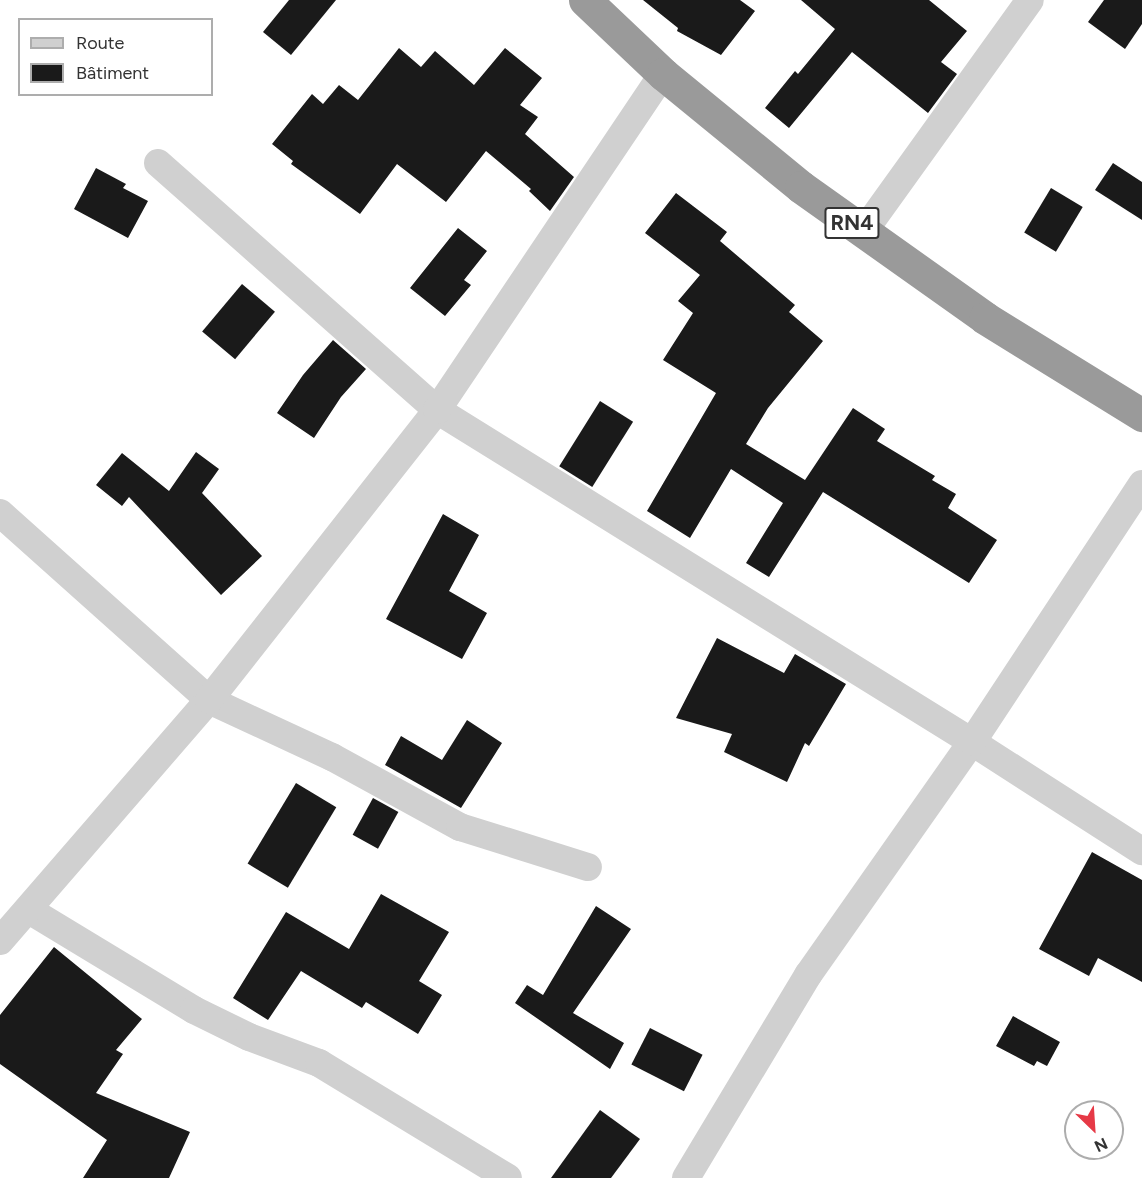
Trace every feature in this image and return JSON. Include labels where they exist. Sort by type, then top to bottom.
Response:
[{"type":"highway","name":"RN4","points":[[585,0],[663,74],[801,187],[985,318],[1142,415]]},
{"type":"street","points":[[864,231],[1030,0]]},
{"type":"street","points":[[0,941],[208,700],[437,410],[663,74]]},
{"type":"street","points":[[158,163],[437,410],[972,742],[1142,851]]},
{"type":"street","points":[[686,1178],[808,975],[972,742],[1142,484]]},
{"type":"street","points":[[0,513],[208,700],[332,757],[460,827],[588,867]]},
{"type":"street","points":[[29,910],[194,1010],[249,1037],[319,1063],[508,1178]]},
{"type":"building","points":[[289,0],[336,0],[291,55],[263,32]]},
{"type":"building","points":[[643,0],[740,0],[755,11],[721,55],[677,31],[678,28]]},
{"type":"building","points":[[801,0],[929,0],[967,31],[941,62],[957,74],[928,113],[852,52],[789,128],[765,108],[795,71],[798,74],[835,29]]},
{"type":"building","points":[[1104,0],[1142,0],[1142,24],[1125,49],[1088,22]]},
{"type":"building","points":[[399,48],[421,67],[435,51],[474,85],[505,48],[542,78],[520,105],[538,117],[525,134],[574,177],[550,211],[529,191],[531,189],[486,151],[446,202],[397,164],[360,214],[291,164],[293,161],[272,144],[312,94],[323,104],[339,85],[358,100]]},
{"type":"building","points":[[1113,163],[1142,182],[1142,220],[1095,190]]},
{"type":"building","points":[[96,168],[126,184],[123,188],[148,201],[128,238],[74,209]]},
{"type":"building","points":[[1051,188],[1083,207],[1056,252],[1024,233]]},
{"type":"building","points":[[676,193],[727,232],[720,241],[795,305],[789,312],[823,341],[768,408],[746,444],[805,480],[853,408],[885,429],[877,441],[935,476],[932,480],[956,494],[948,508],[997,540],[969,583],[823,492],[769,577],[746,563],[783,503],[731,469],[690,538],[647,511],[716,393],[663,360],[693,313],[678,301],[700,275],[645,233]]},
{"type":"building","points":[[458,228],[487,251],[464,280],[471,285],[445,316],[410,288]]},
{"type":"building","points":[[242,284],[275,312],[235,359],[202,331]]},
{"type":"building","points":[[333,340],[366,369],[341,397],[314,438],[277,413],[303,375]]},
{"type":"building","points":[[600,401],[633,422],[592,487],[559,466]]},
{"type":"building","points":[[196,452],[219,469],[202,493],[262,556],[221,595],[129,497],[122,506],[96,485],[122,453],[169,491]]},
{"type":"building","points":[[443,514],[479,535],[449,591],[487,613],[462,659],[386,619]]},
{"type":"building","points":[[717,638],[784,673],[795,654],[846,684],[809,746],[805,743],[787,782],[724,752],[732,734],[676,718]]},
{"type":"building","points":[[467,720],[502,743],[461,808],[385,765],[401,736],[442,760]]},
{"type":"building","points":[[296,783],[336,807],[288,888],[248,864]]},
{"type":"building","points":[[373,798],[398,812],[378,849],[353,835]]},
{"type":"building","points":[[1092,852],[1142,880],[1142,982],[1098,958],[1089,976],[1039,949]]},
{"type":"building","points":[[381,894],[449,932],[419,981],[442,995],[418,1034],[366,1002],[362,1008],[301,971],[268,1020],[233,998],[286,912],[349,949]]},
{"type":"building","points":[[596,906],[631,929],[573,1013],[624,1043],[610,1069],[515,1003],[527,985],[543,995]]},
{"type":"building","points":[[54,947],[142,1019],[116,1050],[123,1054],[96,1093],[190,1132],[169,1178],[83,1178],[107,1140],[0,1064],[0,1015]]},
{"type":"building","points":[[1013,1016],[1060,1042],[1047,1066],[1037,1061],[1034,1066],[996,1046]]},
{"type":"building","points":[[650,1028],[703,1055],[684,1091],[631,1065]]},
{"type":"building","points":[[600,1110],[640,1139],[611,1178],[551,1178]]}]
